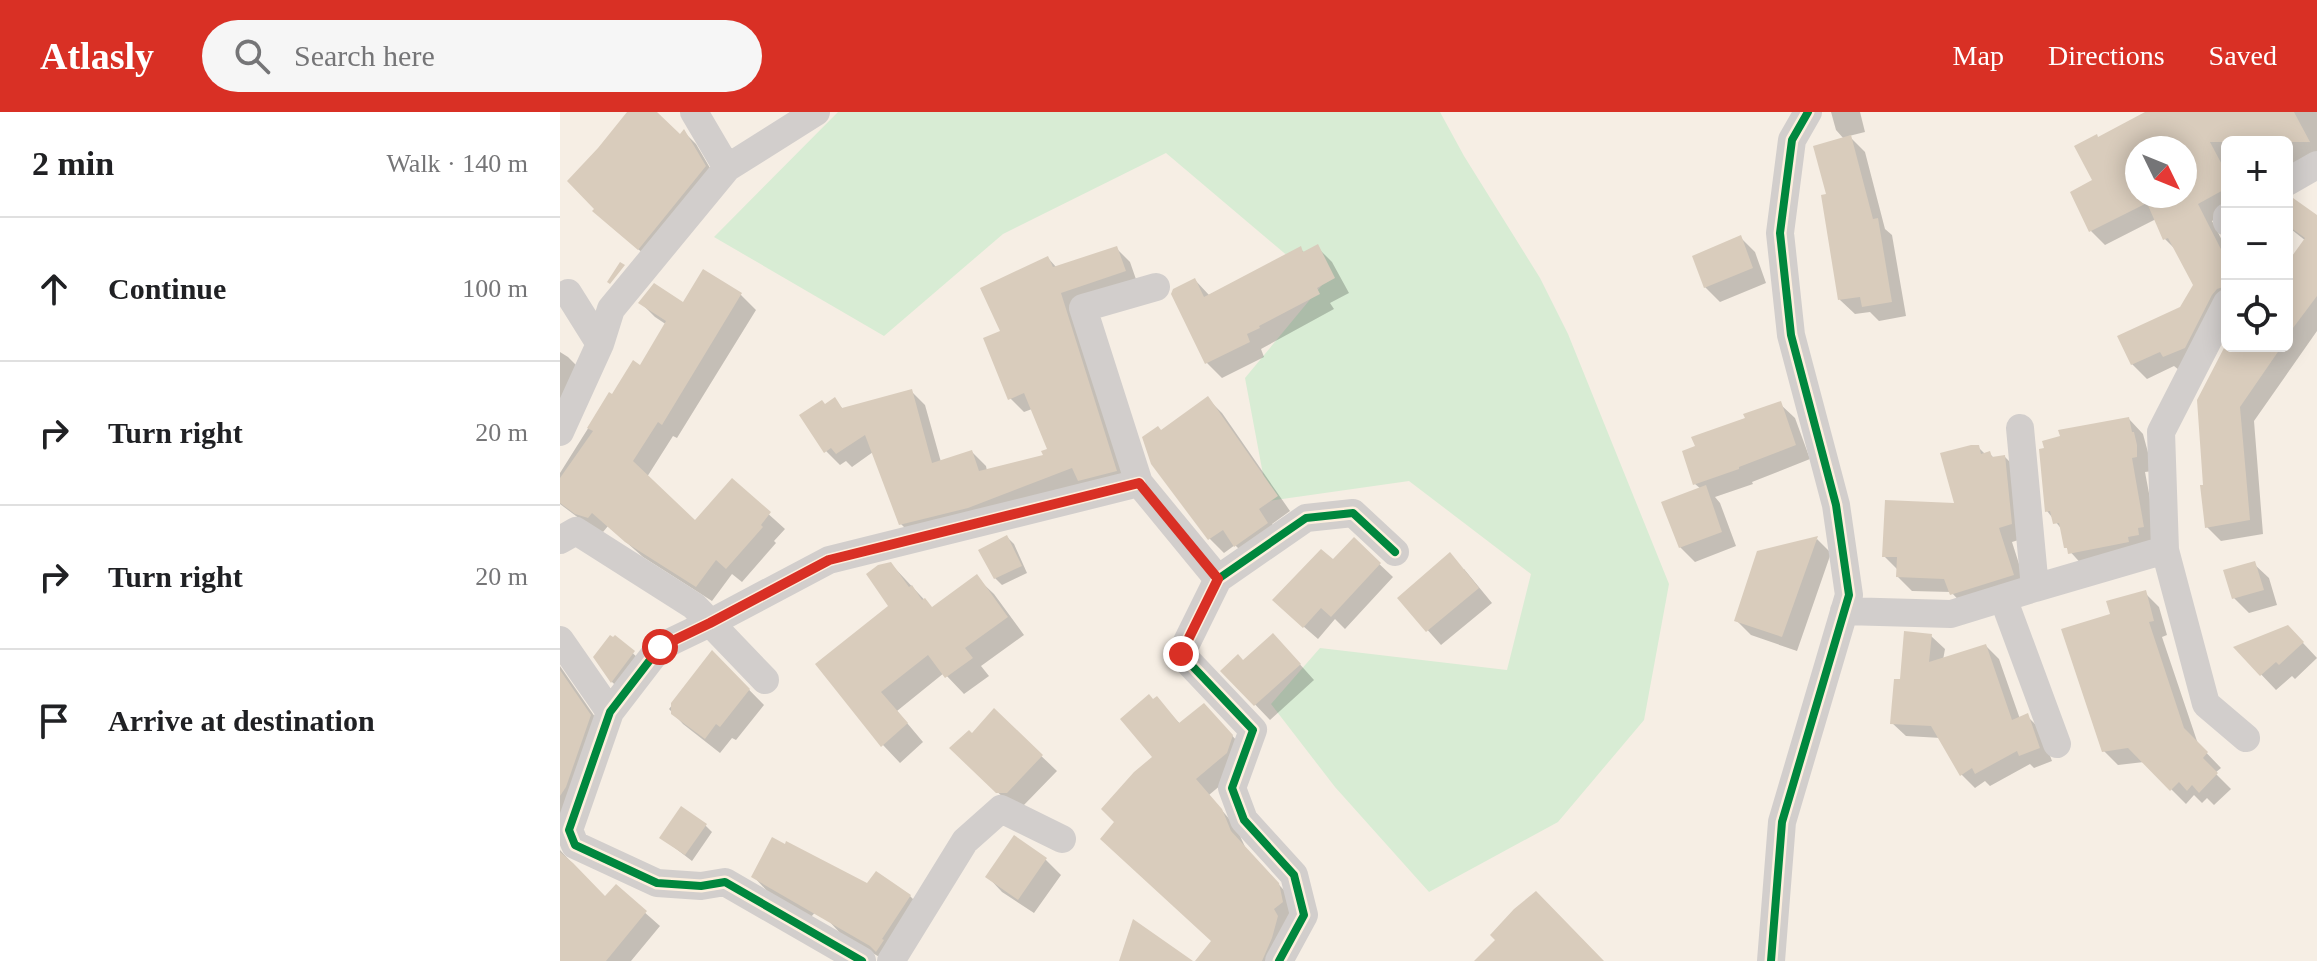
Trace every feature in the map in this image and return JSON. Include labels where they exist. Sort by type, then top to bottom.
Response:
[{"type":"street","points":[[694,112],[727,168]]},
{"type":"street","points":[[560,432],[600,344],[611,309],[727,168],[816,112]]},
{"type":"street","points":[[1771,961],[1782,822],[1849,595],[1836,505],[1791,335],[1780,233],[1792,140],[1808,112]]},
{"type":"street","points":[[2293,179],[2317,165]]},
{"type":"street","points":[[1156,287],[1083,308],[1139,483],[1218,579]]},
{"type":"street","points":[[568,293],[600,344]]},
{"type":"street","points":[[2221,315],[2161,432],[2165,550],[2206,704],[2246,738]]},
{"type":"street","points":[[2020,428],[2035,588]]},
{"type":"street","points":[[862,961],[725,882],[701,886],[657,883],[575,845],[569,830],[610,712],[660,647],[829,560],[1139,483]]},
{"type":"street","points":[[1279,961],[1304,915],[1294,875],[1244,820],[1232,788],[1253,730],[1181,654],[1218,579],[1306,518],[1353,513],[1395,552]]},
{"type":"street","points":[[560,540],[576,531],[694,606],[765,680]]},
{"type":"street","points":[[1844,611],[1951,614],[2165,550]]},
{"type":"street","points":[[2003,598],[2057,744]]},
{"type":"street","points":[[560,640],[610,712]]},
{"type":"street","points":[[891,961],[965,841],[1001,809],[1062,839]]},
{"type":"green space","points":[[838,112],[1440,112],[1540,278],[1568,334],[1669,584],[1644,720],[1558,822],[1429,892],[1335,787],[1271,704],[1320,648],[1507,670],[1531,574],[1409,481],[1268,501],[1245,378],[1322,285],[1166,153],[1003,234],[884,336],[714,237]]},
{"type":"building","points":[[627,112],[657,112],[680,134],[684,129],[706,166],[638,250],[592,211],[594,209],[567,181]]},
{"type":"building","points":[[2145,112],[2294,112],[2310,142],[2293,142],[2293,136],[2221,136],[2221,142],[2210,142],[2221,163],[2221,191],[2198,204],[2221,249],[2221,288],[2212,295],[2185,348],[2163,357],[2160,352],[2131,365],[2117,336],[2180,307],[2193,285],[2168,238],[2163,240],[2149,208],[2197,208],[2197,136],[2125,136],[2125,208],[2137,208],[2089,232],[2070,192],[2092,180],[2074,146],[2097,134],[2098,137]]},
{"type":"building","points":[[1851,135],[1873,219],[1878,218],[1892,302],[1862,307],[1860,297],[1838,300],[1821,195],[1826,194],[1813,146]]},
{"type":"building","points":[[2293,198],[2317,215],[2317,296],[2293,328],[2293,255],[2305,238],[2293,229]]},
{"type":"building","points":[[1741,235],[1753,268],[1704,288],[1692,256]]},
{"type":"building","points":[[1318,244],[1335,278],[1317,288],[1320,294],[1247,334],[1250,342],[1205,364],[1171,294],[1173,289],[1195,278],[1204,297],[1301,246],[1303,252]]},
{"type":"building","points":[[1117,246],[1126,271],[1061,293],[1117,471],[1078,481],[1072,468],[968,508],[899,525],[865,435],[836,454],[831,448],[824,453],[799,415],[822,400],[825,404],[835,397],[842,408],[912,389],[932,463],[972,450],[979,471],[1043,455],[1041,451],[1047,449],[1024,393],[1008,400],[983,338],[1000,331],[980,288],[1048,256],[1053,267]]},
{"type":"building","points":[[620,262],[625,265],[610,284],[607,282]]},
{"type":"building","points":[[703,269],[742,293],[662,425],[658,422],[633,461],[695,520],[732,478],[771,512],[761,525],[763,527],[726,569],[716,560],[696,587],[625,542],[592,513],[588,518],[575,514],[560,503],[560,478],[593,431],[587,428],[609,392],[612,394],[633,360],[640,365],[666,321],[638,303],[654,283],[683,302]]},
{"type":"building","points":[[2222,352],[2278,352],[2240,407],[2250,520],[2205,528],[2197,400]]},
{"type":"building","points":[[1208,396],[1278,496],[1259,509],[1268,523],[1234,547],[1223,530],[1208,540],[1151,464],[1142,437],[1158,426],[1161,430]]},
{"type":"building","points":[[1781,401],[1796,445],[1693,485],[1682,451],[1695,446],[1691,437],[1745,418],[1743,414]]},
{"type":"building","points":[[2129,417],[2137,445],[2137,457],[2132,458],[2144,527],[2138,528],[2139,535],[2128,537],[2129,542],[2068,554],[2059,523],[2053,524],[2050,511],[2045,512],[2039,449],[2044,448],[2042,441],[2060,436],[2058,430]]},
{"type":"building","points":[[1979,445],[1981,454],[1990,451],[1992,457],[2005,455],[2012,524],[1999,528],[2014,575],[1950,595],[1944,579],[1896,577],[1897,557],[1882,557],[1885,500],[1954,503],[1940,453]]},
{"type":"building","points":[[1706,485],[1722,532],[1679,548],[1661,502]]},
{"type":"building","points":[[1007,535],[1022,566],[994,579],[978,550]]},
{"type":"building","points":[[1818,536],[1782,637],[1734,621],[1757,551]]},
{"type":"building","points":[[1354,537],[1381,563],[1331,617],[1321,608],[1303,628],[1272,600],[1321,549],[1333,559]]},
{"type":"building","points":[[1450,552],[1479,588],[1426,632],[1397,598]]},
{"type":"building","points":[[2255,561],[2264,590],[2232,599],[2223,570]]},
{"type":"building","points":[[891,562],[909,587],[912,585],[922,600],[925,598],[932,607],[977,574],[1008,617],[965,648],[973,658],[945,678],[928,655],[881,692],[908,723],[881,747],[815,664],[888,606],[866,574],[878,565]]},
{"type":"building","points":[[2146,590],[2154,621],[2149,622],[2184,728],[2208,752],[2203,758],[2218,773],[2199,793],[2192,785],[2187,791],[2179,782],[2170,791],[2128,748],[2102,752],[2061,629],[2110,614],[2106,601]]},
{"type":"building","points":[[2288,625],[2304,642],[2279,665],[2276,662],[2260,676],[2233,647]]},
{"type":"building","points":[[1904,631],[1932,634],[1929,662],[1986,644],[2012,720],[2028,713],[2040,748],[2019,756],[2017,751],[1975,774],[1972,768],[1960,776],[1931,726],[1890,724],[1894,679],[1900,679]]},
{"type":"building","points":[[1273,633],[1301,664],[1254,706],[1220,671],[1238,654],[1243,660]]},
{"type":"building","points":[[610,635],[615,635],[635,651],[611,683],[593,657]]},
{"type":"building","points":[[712,650],[750,689],[720,727],[716,724],[705,739],[671,714],[671,703]]},
{"type":"building","points":[[560,670],[591,715],[560,796]]},
{"type":"building","points":[[1149,694],[1153,699],[1157,696],[1179,723],[1204,703],[1233,735],[1227,753],[1196,779],[1222,809],[1231,831],[1279,883],[1283,902],[1274,909],[1278,916],[1262,961],[1195,961],[1211,941],[1100,839],[1114,822],[1101,809],[1152,757],[1120,719]]},
{"type":"building","points":[[994,708],[1043,755],[1007,793],[996,793],[949,748],[969,730],[972,733]]},
{"type":"building","points":[[681,806],[707,824],[685,855],[659,838]]},
{"type":"building","points":[[1014,835],[1047,858],[1018,900],[985,877]]},
{"type":"building","points":[[772,837],[785,844],[786,841],[867,883],[876,871],[911,895],[876,952],[751,877]]},
{"type":"building","points":[[560,852],[605,896],[616,884],[647,911],[606,961],[560,961]]},
{"type":"building","points":[[1536,891],[1604,961],[1474,961],[1495,940],[1490,935]]},
{"type":"building","points":[[1133,919],[1193,961],[1119,961]]},
{"type":"cycle path","points":[[1771,961],[1782,822],[1849,595],[1836,505],[1791,335],[1780,233],[1792,140],[1808,112]]},
{"type":"cycle path","points":[[862,961],[725,882],[701,886],[657,883],[575,845],[569,830],[610,712],[660,647],[829,560],[1139,483]]},
{"type":"cycle path","points":[[1279,961],[1304,915],[1294,875],[1244,820],[1232,788],[1253,730],[1181,654],[1218,579],[1306,518],[1353,513],[1395,552]]},
{"type":"route","points":[[660,647],[829,560],[1139,483],[1218,579],[1181,654]]}]
